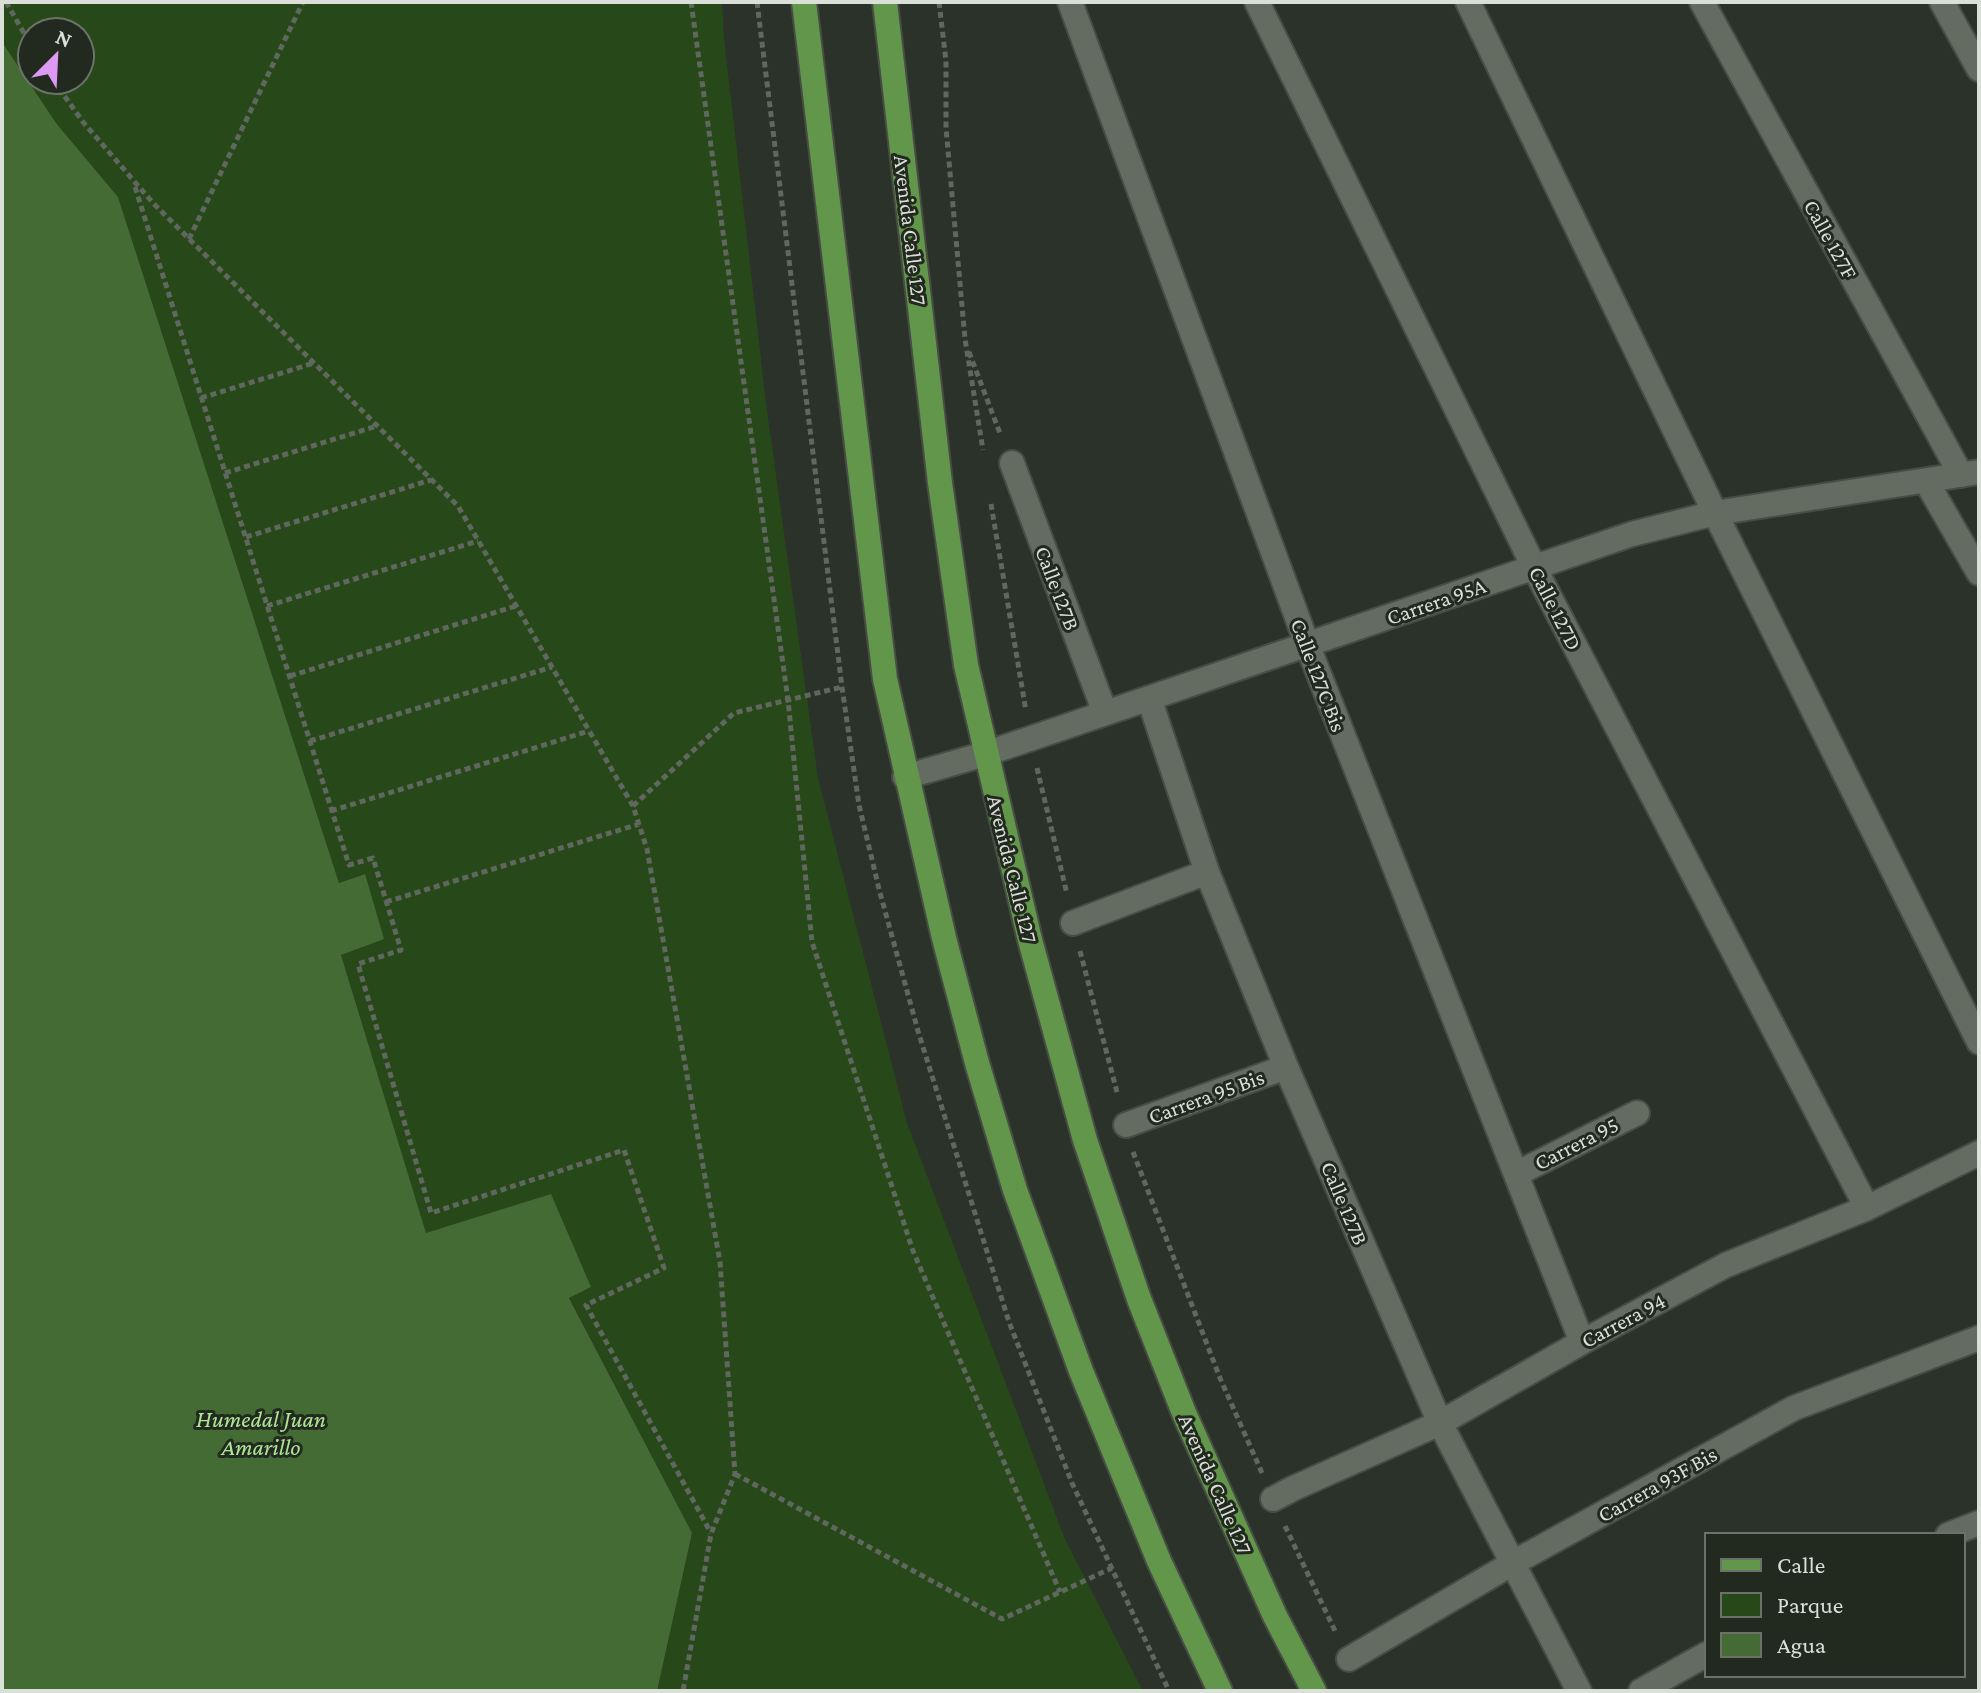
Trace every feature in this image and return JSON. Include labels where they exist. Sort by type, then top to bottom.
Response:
[{"type":"main road","points":[[804,2],[885,679],[905,777],[951,966],[1015,1190],[1081,1371],[1159,1561],[1220,1691]]},
{"type":"main road","name":"Avenida Calle 127","points":[[885,2],[940,483],[966,665],[1059,1054],[1090,1158],[1134,1285],[1190,1427],[1275,1616],[1314,1691]]},
{"type":"street","name":"Calle 127C Bis","points":[[1070,2],[1307,644],[1582,1342]]},
{"type":"street","name":"Calle 127D","points":[[1257,2],[1534,567],[1867,1208]]},
{"type":"street","points":[[1468,2],[1715,513],[1979,1042]]},
{"type":"street","name":"Calle 127F","points":[[1702,2],[1970,474]]},
{"type":"street","points":[[1942,2],[1979,69]]},
{"type":"street","name":"Calle 127B","points":[[1012,463],[1105,713]]},
{"type":"street","name":"Carrera 95A","points":[[905,777],[985,754],[1632,534],[1715,513],[1970,474]]},
{"type":"street","points":[[1926,481],[1979,573]]},
{"type":"street","name":"Calle 127B","points":[[1149,698],[1207,872],[1286,1067],[1440,1423],[1579,1691]]},
{"type":"street","points":[[1073,923],[1207,872]]},
{"type":"street","name":"Carrera 95 Bis","points":[[1126,1125],[1286,1067]]},
{"type":"street","name":"Carrera 95","points":[[1516,1174],[1637,1113]]},
{"type":"street","name":"Carrera 94","points":[[1273,1499],[1440,1423],[1726,1265],[1867,1208],[1979,1153]]},
{"type":"street","name":"Carrera 93F Bis","points":[[1349,1659],[1513,1563],[1794,1408],[1979,1338]]},
{"type":"street","points":[[1953,1533],[1979,1523]]},
{"type":"street","points":[[1641,1691],[1705,1655]]},
{"type":"path","points":[[189,239],[303,2]]},
{"type":"path","points":[[691,2],[788,700],[812,942],[913,1251],[1060,1592]]},
{"type":"path","points":[[939,2],[946,61],[946,128],[965,339],[984,460]]},
{"type":"path","points":[[64,96],[134,183],[458,506],[633,806],[647,849],[720,1262],[735,1474],[711,1534],[683,1691]]},
{"type":"path","points":[[134,183],[349,865],[373,858],[401,950],[358,964],[431,1213],[624,1150],[664,1268],[586,1305],[711,1534]]},
{"type":"path","points":[[965,339],[1012,463]]},
{"type":"path","points":[[201,398],[314,363]]},
{"type":"path","points":[[225,473],[377,426]]},
{"type":"path","points":[[246,537],[431,480]]},
{"type":"path","points":[[989,490],[1031,738],[1073,923],[1135,1159],[1220,1378],[1314,1591],[1349,1659]]},
{"type":"path","points":[[267,606],[478,541]]},
{"type":"path","points":[[290,676],[516,606]]},
{"type":"path","points":[[310,741],[552,667]]},
{"type":"path","points":[[633,806],[734,713],[842,687]]},
{"type":"path","points":[[331,811],[589,731]]},
{"type":"path","points":[[386,902],[639,824]]},
{"type":"path","points":[[735,1474],[1002,1619],[1112,1568]]},
{"type":"green space","points":[[2,2],[722,2],[766,403],[818,778],[907,1123],[1065,1539],[1143,1691],[657,1691],[692,1533],[569,1297],[591,1287],[426,1234],[341,955],[364,874],[339,883],[118,197],[56,123],[38,96],[96,96],[96,16],[16,16],[16,63],[2,42]]},
{"type":"water","name":"Humedal Juan Amarillo","points":[[2,42],[16,63],[16,96],[38,96],[56,123],[118,197],[339,883],[365,874],[384,939],[341,955],[426,1233],[551,1194],[591,1287],[569,1298],[692,1533],[657,1691],[2,1691]]}]
